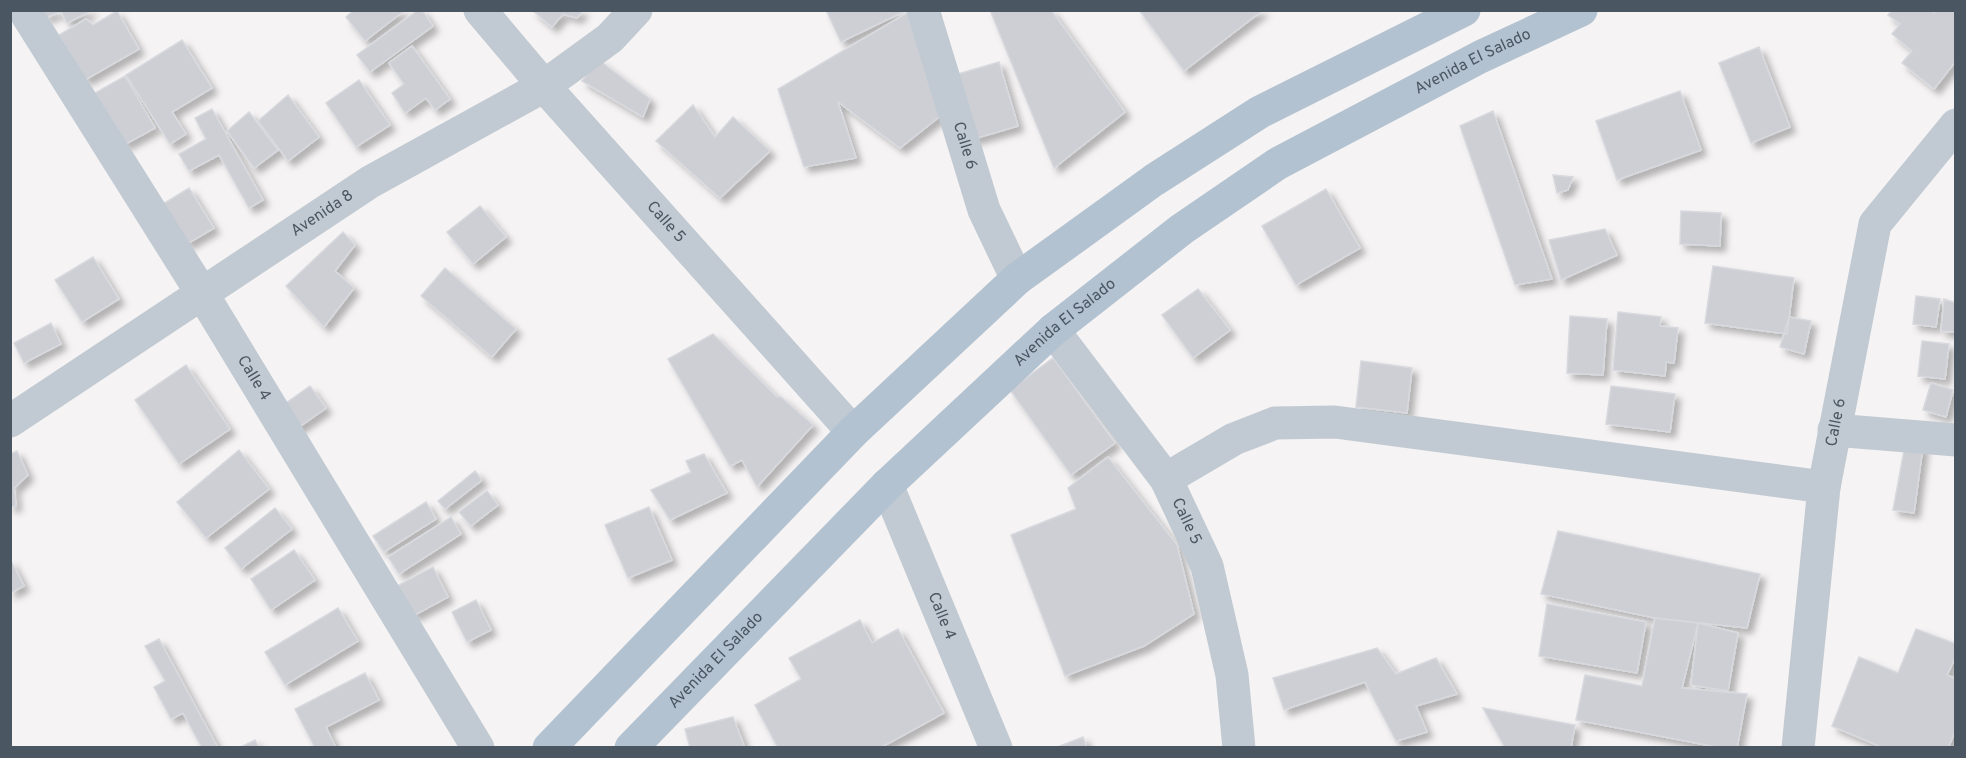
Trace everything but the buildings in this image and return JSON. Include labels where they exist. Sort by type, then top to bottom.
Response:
[{"type":"main road","points":[[549,747],[853,432],[1017,279],[1154,180],[1260,112],[1464,10]]},
{"type":"main road","name":"Avenida El Salado","points":[[632,747],[887,484],[1053,330],[1182,229],[1277,164],[1480,57],[1581,10]]},
{"type":"street","name":"Calle 4","points":[[24,10],[203,295],[478,747]]},
{"type":"street","name":"Calle 5","points":[[480,10],[544,86],[853,432]]},
{"type":"street","name":"Avenida 8","points":[[10,421],[370,183],[544,86],[610,38],[636,10]]},
{"type":"street","name":"Calle 6","points":[[923,10],[984,210],[1017,279]]},
{"type":"street","name":"Calle 6","points":[[1798,747],[1824,487],[1875,224],[1956,125]]},
{"type":"street","name":"Calle 5","points":[[1053,330],[1166,479],[1207,566],[1232,675],[1239,747]]},
{"type":"street","points":[[1166,479],[1234,439],[1275,423],[1335,422],[1824,487]]},
{"type":"street","points":[[1834,430],[1956,440]]},
{"type":"street","name":"Calle 4","points":[[887,484],[996,747]]}]
